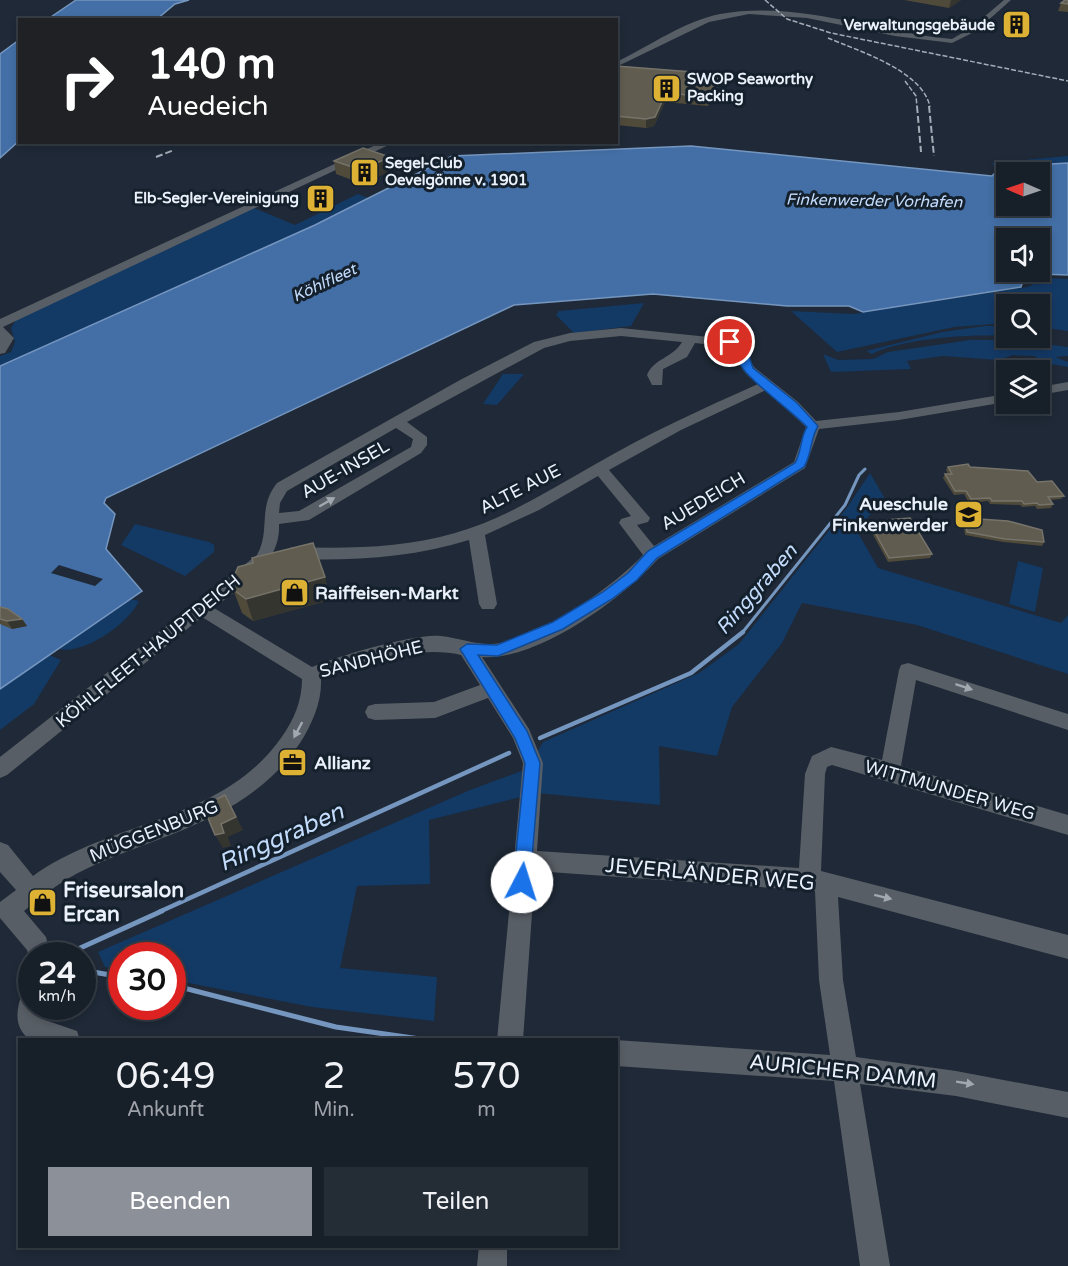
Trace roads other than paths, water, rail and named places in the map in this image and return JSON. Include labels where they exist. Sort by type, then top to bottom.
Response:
[{"type":"street","points":[[618,64],[713,18],[750,11],[802,13],[952,40],[959,39],[980,25],[991,12],[1008,0]]},
{"type":"street","points":[[0,324],[387,144]]},
{"type":"street","points":[[0,330],[8,338],[0,350]]},
{"type":"street","name":"AUE-INSEL","points":[[397,422],[420,437],[421,443],[416,450],[303,516],[273,519],[272,502],[282,487],[397,422],[498,365],[538,345],[583,335],[630,332],[691,338]]},
{"type":"street","points":[[657,382],[654,375],[657,367],[682,354],[691,338],[738,345],[743,351],[746,366],[793,405],[813,426],[837,421],[855,422],[947,409],[996,400]]},
{"type":"street","name":"ALTE AUE","points":[[269,550],[304,554],[381,550],[435,543],[476,533],[534,508],[659,435],[767,385]]},
{"type":"street","points":[[1050,389],[1068,386]]},
{"type":"street","name":"AUEDEICH","points":[[467,649],[498,651],[558,626],[608,596],[633,576],[652,555],[800,465],[807,436],[813,426]]},
{"type":"street","points":[[599,468],[642,518],[627,523],[652,555]]},
{"type":"street","points":[[269,550],[273,535],[273,519]]},
{"type":"street","points":[[476,533],[488,604]]},
{"type":"street","name":"KÖHLFLEET-HAUPTDEICH","points":[[0,769],[260,562],[269,550]]},
{"type":"street","points":[[202,609],[311,675]]},
{"type":"street","name":"SANDHÖHE","points":[[311,675],[339,664],[419,645],[440,643],[467,649]]},
{"type":"street","points":[[467,649],[522,735],[532,763],[510,1038]]},
{"type":"street","points":[[890,771],[908,670],[1068,722]]},
{"type":"street","name":"MÜGGENBURG","points":[[35,942],[8,910],[66,868],[190,818],[239,794],[265,775],[286,752],[307,713],[312,692],[311,675]]},
{"type":"street","points":[[375,712],[435,710],[492,688]]},
{"type":"street","name":"WITTMUNDER WEG","points":[[818,881],[815,774],[819,762],[831,756],[890,771],[1068,825]]},
{"type":"street","points":[[0,852],[3,859],[32,891]]},
{"type":"street","name":"JEVERLÄNDER WEG","points":[[523,860],[818,881],[927,908],[1068,948]]},
{"type":"street","points":[[818,881],[844,1069],[875,1266]]},
{"type":"street","points":[[29,1020],[37,1030],[62,1038]]},
{"type":"street","name":"AURICHER DAMM","points":[[618,1053],[844,1069],[963,1083],[1068,1105]]},
{"type":"street","points":[[492,1266],[493,1248]]},
{"type":"water","points":[[76,0],[189,0],[175,4],[158,18],[49,18]]},
{"type":"water","points":[[18,41],[18,142],[0,158],[0,54]]},
{"type":"water","points":[[691,146],[992,176],[996,172],[996,216],[1050,216],[1050,164],[1068,163],[1068,275],[1050,274],[1050,228],[996,228],[996,282],[1022,282],[1021,287],[863,312],[849,306],[787,306],[653,294],[514,305],[106,498],[104,503],[115,514],[106,549],[142,591],[0,689],[0,366],[315,225],[452,156]]},
{"type":"waterway","name":"Ringgraben","points":[[742,632],[845,505],[859,475],[865,469]]},
{"type":"waterway","name":"Ringgraben","points":[[540,738],[691,673],[742,632]]},
{"type":"waterway","name":"Ringgraben","points":[[159,912],[509,753]]},
{"type":"waterway","name":"Ringgraben","points":[[94,942],[162,911]]},
{"type":"waterway","points":[[96,973],[108,975]]},
{"type":"waterway","points":[[186,989],[336,1027],[413,1038]]},
{"type":"railway","points":[[765,0],[787,19],[831,33],[1068,81]]},
{"type":"railway","points":[[828,38],[872,56],[903,73],[925,94],[930,107]]},
{"type":"railway","points":[[905,81],[916,96],[917,107]]},
{"type":"railway","points":[[917,106],[921,152]]},
{"type":"railway","points":[[929,106],[934,156]]},
{"type":"railway","points":[[156,157],[174,150]]},
{"type":"place","name":"Verwaltungsgebäude","points":[[1016,25]]},
{"type":"place","name":"SWOP Seaworthy Packing","points":[[666,88]]},
{"type":"place","name":"Segel-Club Oevelgönne v. 1901","points":[[364,172]]},
{"type":"place","name":"Elb-Segler-Vereinigung","points":[[320,198]]},
{"type":"place","name":"Aueschule Finkenwerder","points":[[969,514]]},
{"type":"place","name":"Raiffeisen-Markt","points":[[294,593]]},
{"type":"place","name":"Allianz","points":[[293,763]]},
{"type":"place","name":"Friseursalon Ercan","points":[[42,902]]},
{"type":"water label","name":"Finkenwerder Vorhafen","points":[[874,200]]},
{"type":"water label","name":"Köhlfleet","points":[[324,282]]}]
